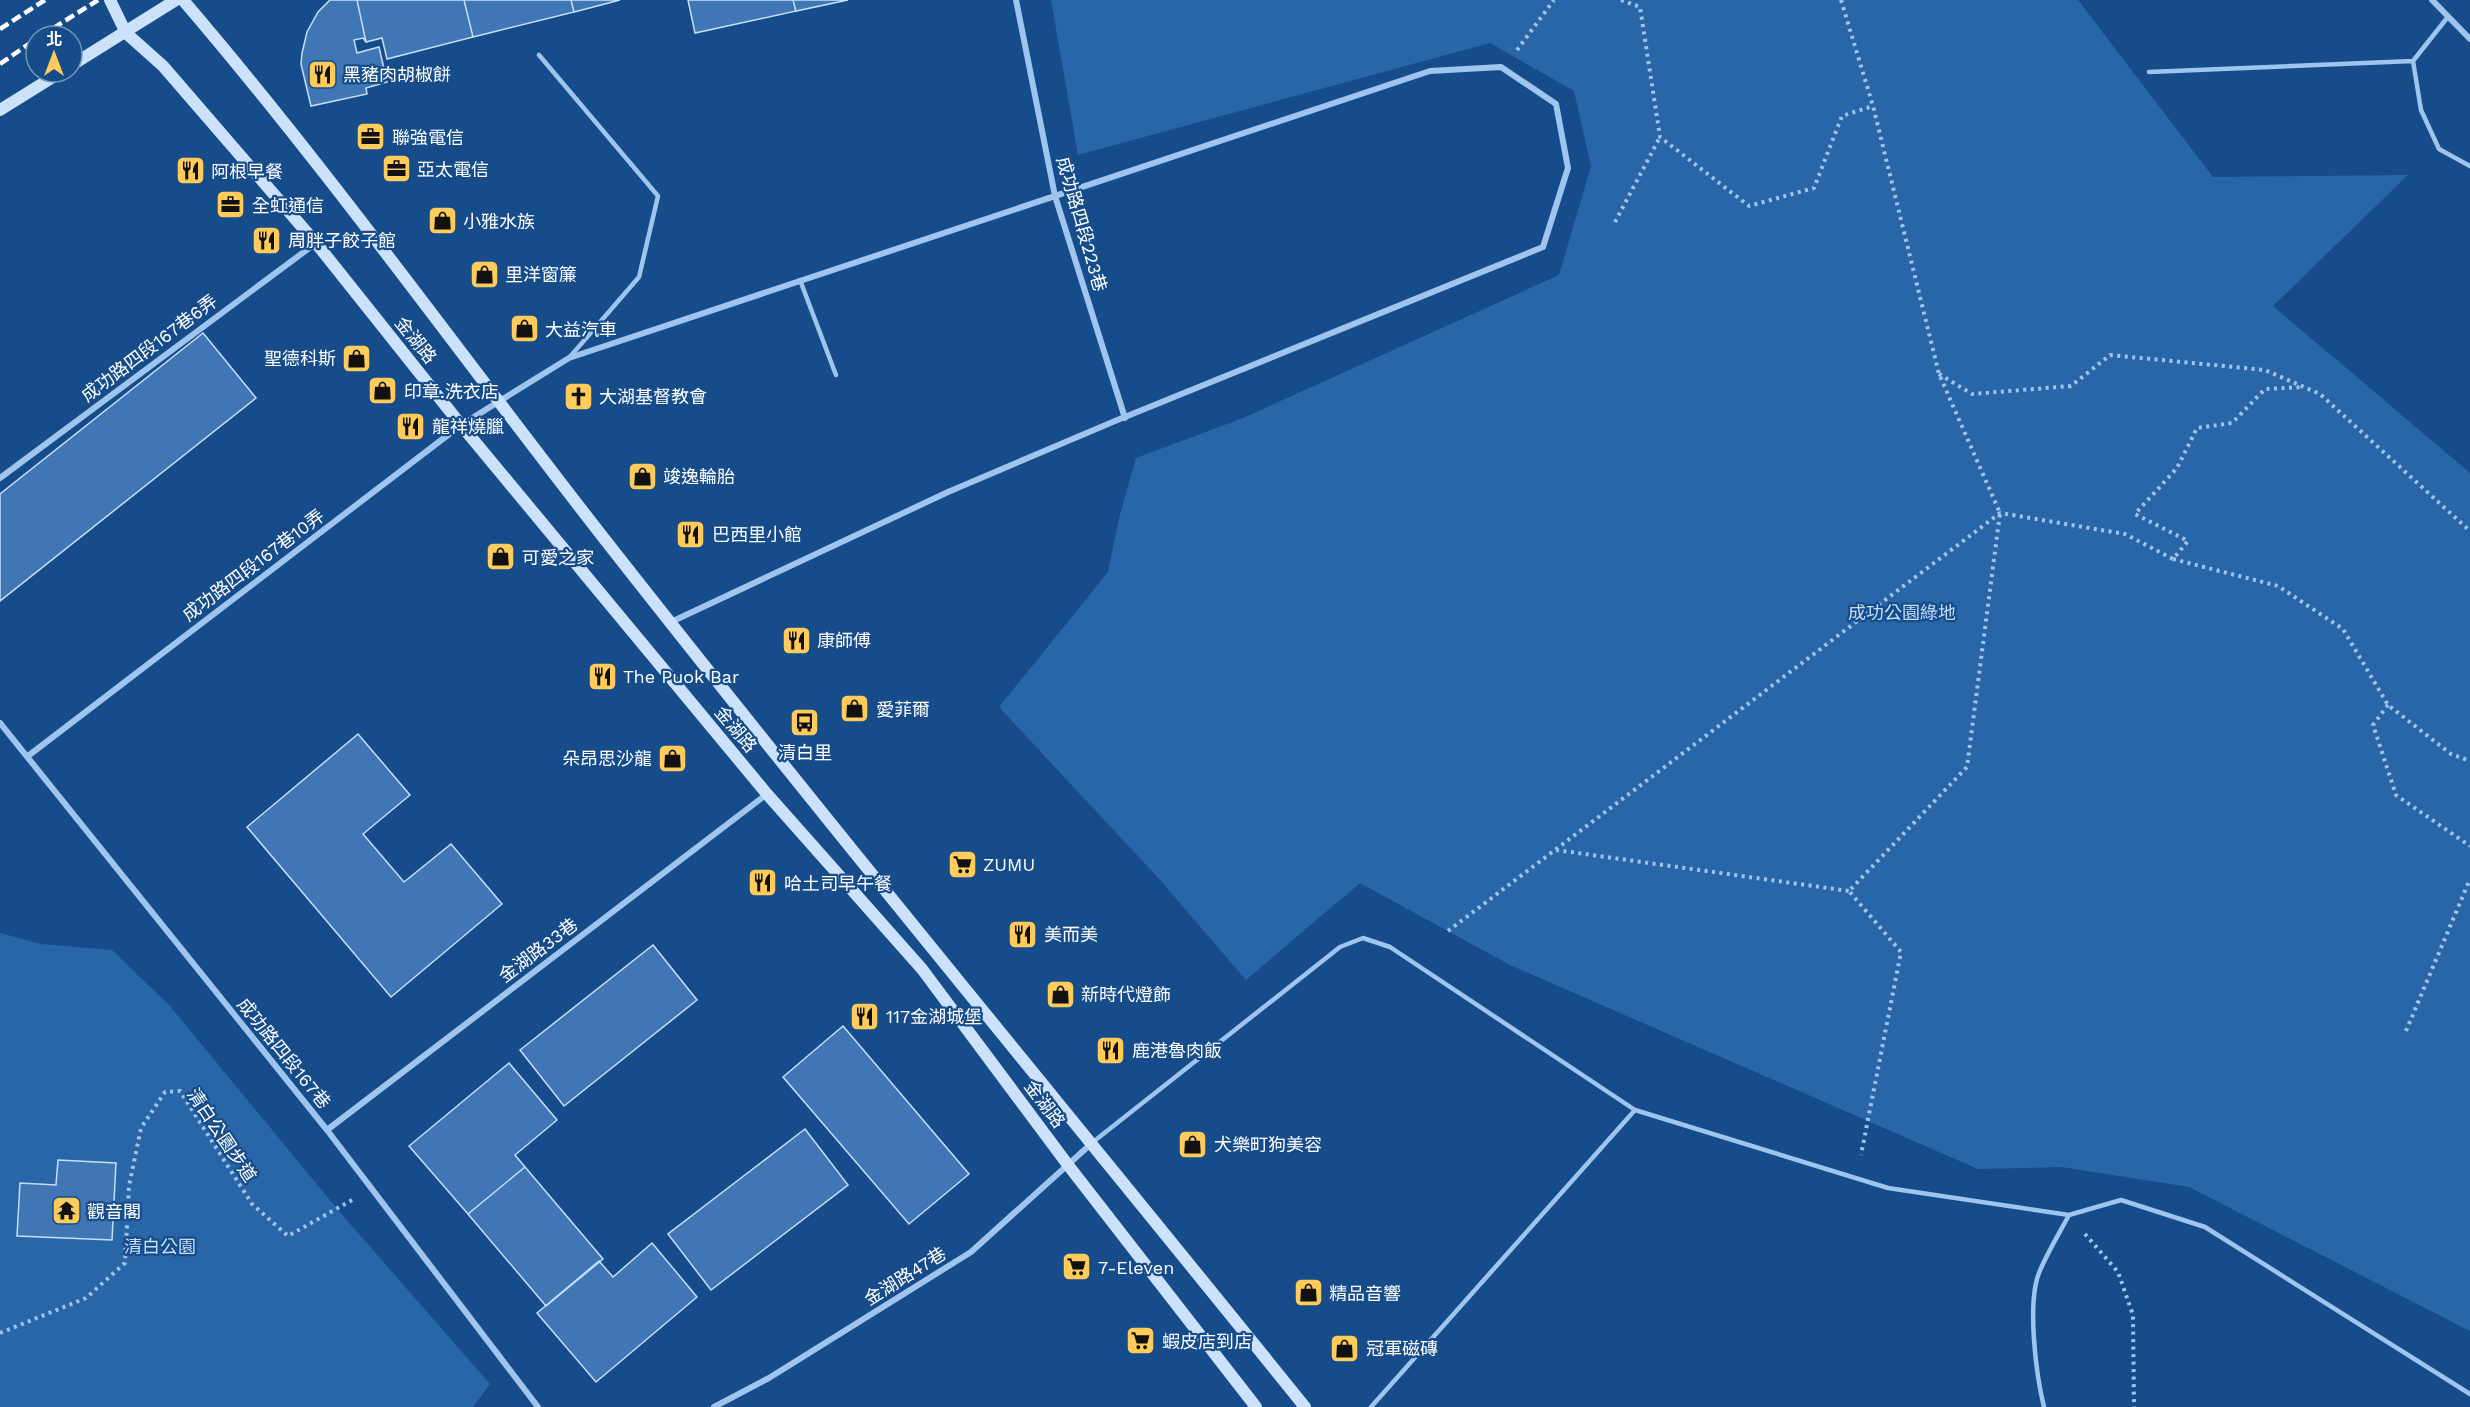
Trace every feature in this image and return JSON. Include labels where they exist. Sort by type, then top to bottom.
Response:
[{"type":"main road","name":"金湖路","points":[[110,0],[126,33],[163,66],[316,243],[460,425],[767,794],[922,969],[1068,1165],[1256,1407]]},
{"type":"main road","points":[[84,58],[176,0]]},
{"type":"main road","name":"金湖路","points":[[183,0],[361,219],[671,622],[1305,1407]]},
{"type":"main road","points":[[0,110],[42,84]]},
{"type":"street","name":"成功路四段223巷","points":[[1016,0],[1055,196],[1125,418]]},
{"type":"street","points":[[2432,0],[2447,18],[2470,39]]},
{"type":"street","name":"成功路四段167巷10弄","points":[[28,756],[460,425],[569,358],[1430,71],[1501,67],[1556,104],[1568,168],[1543,247],[1125,418]]},
{"type":"street","name":"成功路四段167巷6弄","points":[[0,478],[316,243]]},
{"type":"street","points":[[671,622],[875,525],[1125,418]]},
{"type":"street","name":"成功路四段167巷","points":[[0,723],[327,1130],[538,1407]]},
{"type":"street","name":"金湖路33巷","points":[[327,1130],[767,794]]},
{"type":"street","name":"金湖路47巷","points":[[714,1407],[769,1378],[971,1252],[1092,1143]]},
{"type":"lane","points":[[2447,18],[2413,61],[2421,110],[2439,149],[2470,165]]},
{"type":"lane","points":[[539,55],[658,196],[639,277],[569,358]]},
{"type":"lane","points":[[2149,72],[2413,61]]},
{"type":"lane","points":[[800,280],[836,375]]},
{"type":"lane","points":[[1092,1143],[1340,947],[1363,938],[1390,947],[1635,1110],[1888,1188],[2069,1215],[2121,1200],[2205,1227],[2470,1394]]},
{"type":"lane","points":[[1371,1407],[1635,1110]]},
{"type":"lane","points":[[2044,1407],[2037,1376],[2034,1322],[2038,1275],[2069,1215]]},
{"type":"path","points":[[1512,55],[1554,0]]},
{"type":"path","points":[[1615,222],[1660,137],[1640,7],[1621,0]]},
{"type":"path","points":[[1841,0],[1873,106],[1939,374],[2000,513],[1967,767],[1849,891]]},
{"type":"path","points":[[1660,137],[1749,206],[1814,188],[1842,116],[1873,106]]},
{"type":"path","points":[[1939,374],[1972,394],[2071,386],[2110,355],[2265,370],[2320,394],[2470,531]]},
{"type":"path","points":[[2173,559],[2188,542],[2135,514],[2177,468],[2197,428],[2232,423],[2265,389],[2304,387]]},
{"type":"path","points":[[1448,931],[2000,513],[2125,534],[2173,559],[2278,586],[2343,629],[2388,705],[2451,754],[2470,761]]},
{"type":"path","points":[[2388,705],[2373,725],[2396,795],[2470,846]]},
{"type":"path","points":[[1556,850],[1849,891],[1901,952],[1856,1178]]},
{"type":"path","points":[[2406,1031],[2470,879]]},
{"type":"path","name":"清白公園步道","points":[[0,1333],[86,1298],[125,1263],[129,1186],[141,1128],[165,1092],[180,1091],[252,1204],[288,1236],[338,1210],[370,1187]]},
{"type":"path","points":[[2069,1215],[2118,1272],[2133,1315],[2134,1407]]},
{"type":"green space","name":"成功公園綠地","points":[[1051,0],[2078,0],[2213,177],[2408,175],[2273,306],[2470,473],[2470,1331],[2189,1187],[2062,1167],[1978,1169],[1510,965],[1360,883],[1246,980],[1161,881],[999,707],[1108,572],[1119,518],[1136,458],[1243,418],[1559,275],[1591,166],[1574,91],[1490,43],[1078,155]]},
{"type":"green space","name":"清白公園","points":[[0,933],[41,944],[112,950],[169,1005],[338,1210],[490,1384],[473,1407],[0,1407]]},
{"type":"building","points":[[330,0],[357,0],[366,42],[363,38],[354,40],[357,53],[379,47],[387,82],[366,88],[367,94],[311,106],[301,64],[302,53],[307,32],[318,12]]},
{"type":"building","points":[[357,0],[464,0],[473,37],[387,59],[382,38],[366,42]]},
{"type":"building","points":[[464,0],[571,0],[574,12],[473,37]]},
{"type":"building","points":[[571,0],[620,0],[574,12]]},
{"type":"building","points":[[688,0],[793,0],[796,11],[695,33]]},
{"type":"building","points":[[793,0],[848,0],[796,11]]},
{"type":"building","points":[[203,333],[256,398],[0,601],[0,494]]},
{"type":"building","points":[[358,734],[410,795],[363,834],[404,882],[451,844],[502,904],[391,997],[247,827]]},
{"type":"building","points":[[653,945],[697,1000],[564,1106],[520,1050]]},
{"type":"building","points":[[843,1026],[969,1174],[909,1224],[783,1077]]},
{"type":"building","points":[[509,1063],[557,1120],[515,1155],[525,1167],[468,1214],[409,1146]]},
{"type":"building","points":[[805,1129],[848,1185],[711,1290],[668,1234]]},
{"type":"building","name":"觀音閣","points":[[58,1160],[116,1163],[112,1240],[17,1236],[20,1183],[56,1185]]},
{"type":"building","points":[[525,1167],[603,1259],[546,1306],[468,1214]]},
{"type":"building","points":[[652,1243],[697,1297],[596,1382],[537,1313],[599,1261],[613,1277]]},
{"type":"railway","points":[[0,29],[45,0]]},
{"type":"railway","points":[[60,24],[98,0]]},
{"type":"railway","points":[[0,64],[24,47]]},
{"type":"place","name":"黑豬肉胡椒餅","points":[[322,74]]},
{"type":"place","name":"聯強電信","points":[[371,137]]},
{"type":"place","name":"亞太電信","points":[[396,169]]},
{"type":"place","name":"阿根早餐","points":[[190,171]]},
{"type":"place","name":"全虹通信","points":[[231,205]]},
{"type":"place","name":"小雅水族","points":[[442,221]]},
{"type":"place","name":"周胖子餃子館","points":[[267,240]]},
{"type":"place","name":"里洋窗簾","points":[[484,274]]},
{"type":"place","name":"大益汽車","points":[[524,329]]},
{"type":"place","name":"聖德科斯","points":[[357,358]]},
{"type":"place","name":"印章.洗衣店","points":[[383,391]]},
{"type":"place","name":"大湖基督教會","points":[[578,396]]},
{"type":"place","name":"龍祥燒臘","points":[[411,426]]},
{"type":"place","name":"竣逸輪胎","points":[[642,476]]},
{"type":"place","name":"巴西里小館","points":[[691,534]]},
{"type":"place","name":"可愛之家","points":[[501,557]]},
{"type":"place","name":"康師傅","points":[[796,640]]},
{"type":"place","name":"The Puok Bar","points":[[602,676]]},
{"type":"place","name":"愛菲爾","points":[[855,709]]},
{"type":"place","name":"清白里","points":[[805,723]]},
{"type":"place","name":"朵昂思沙龍","points":[[673,758]]},
{"type":"place","name":"ZUMU","points":[[962,864]]},
{"type":"place","name":"哈土司早午餐","points":[[763,883]]},
{"type":"place","name":"美而美","points":[[1023,934]]},
{"type":"place","name":"新時代燈飾","points":[[1060,994]]},
{"type":"place","name":"117金湖城堡","points":[[865,1016]]},
{"type":"place","name":"鹿港魯肉飯","points":[[1111,1050]]},
{"type":"place","name":"犬樂町狗美容","points":[[1193,1144]]},
{"type":"place","name":"觀音閣","points":[[66,1211]]},
{"type":"place","name":"7-Eleven","points":[[1077,1267]]},
{"type":"place","name":"精品音響","points":[[1308,1293]]},
{"type":"place","name":"蝦皮店到店","points":[[1141,1341]]},
{"type":"place","name":"冠軍磁磚","points":[[1345,1348]]}]
